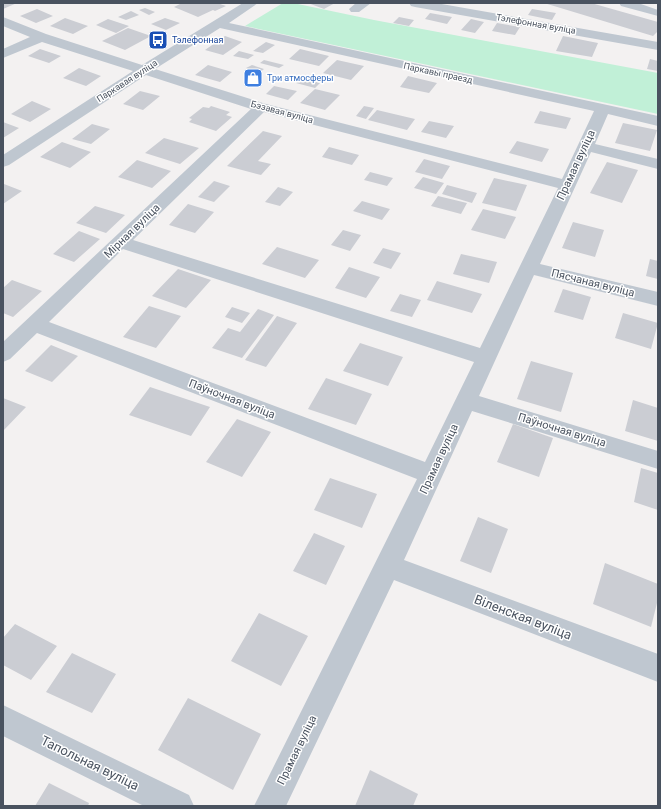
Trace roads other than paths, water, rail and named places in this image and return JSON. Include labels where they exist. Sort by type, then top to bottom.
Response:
[{"type":"street","name":"Паркавая вуліца","points":[[3,162],[145,69],[252,3]]},
{"type":"street","name":"Тэлефонная вуліца","points":[[415,3],[658,46]]},
{"type":"street","points":[[625,3],[656,13]]},
{"type":"street","name":"Бэзавая вуліца","points":[[3,21],[41,37],[261,107],[567,185]]},
{"type":"street","name":"Паркавы праезд","points":[[218,24],[658,121]]},
{"type":"street","points":[[3,54],[41,37]]},
{"type":"street","name":"Мірная вуліца","points":[[3,354],[261,107]]},
{"type":"street","name":"Прамая вуліца","points":[[270,806],[432,474],[603,109]]},
{"type":"street","points":[[585,146],[658,164]]},
{"type":"street","points":[[120,242],[486,358]]},
{"type":"street","name":"Пясчаная вуліца","points":[[528,267],[658,299]]},
{"type":"street","name":"Паўночная вуліца","points":[[34,324],[432,474]]},
{"type":"street","name":"Паўночная вуліца","points":[[466,401],[658,460]]},
{"type":"street","name":"Віленская вуліца","points":[[388,566],[658,668]]},
{"type":"street","name":"Тапольная вуліца","points":[[3,720],[178,806]]},
{"type":"place","name":"Тэлефонная","points":[[158,40]]},
{"type":"place","name":"Три атмосферы","points":[[253,78]]}]
